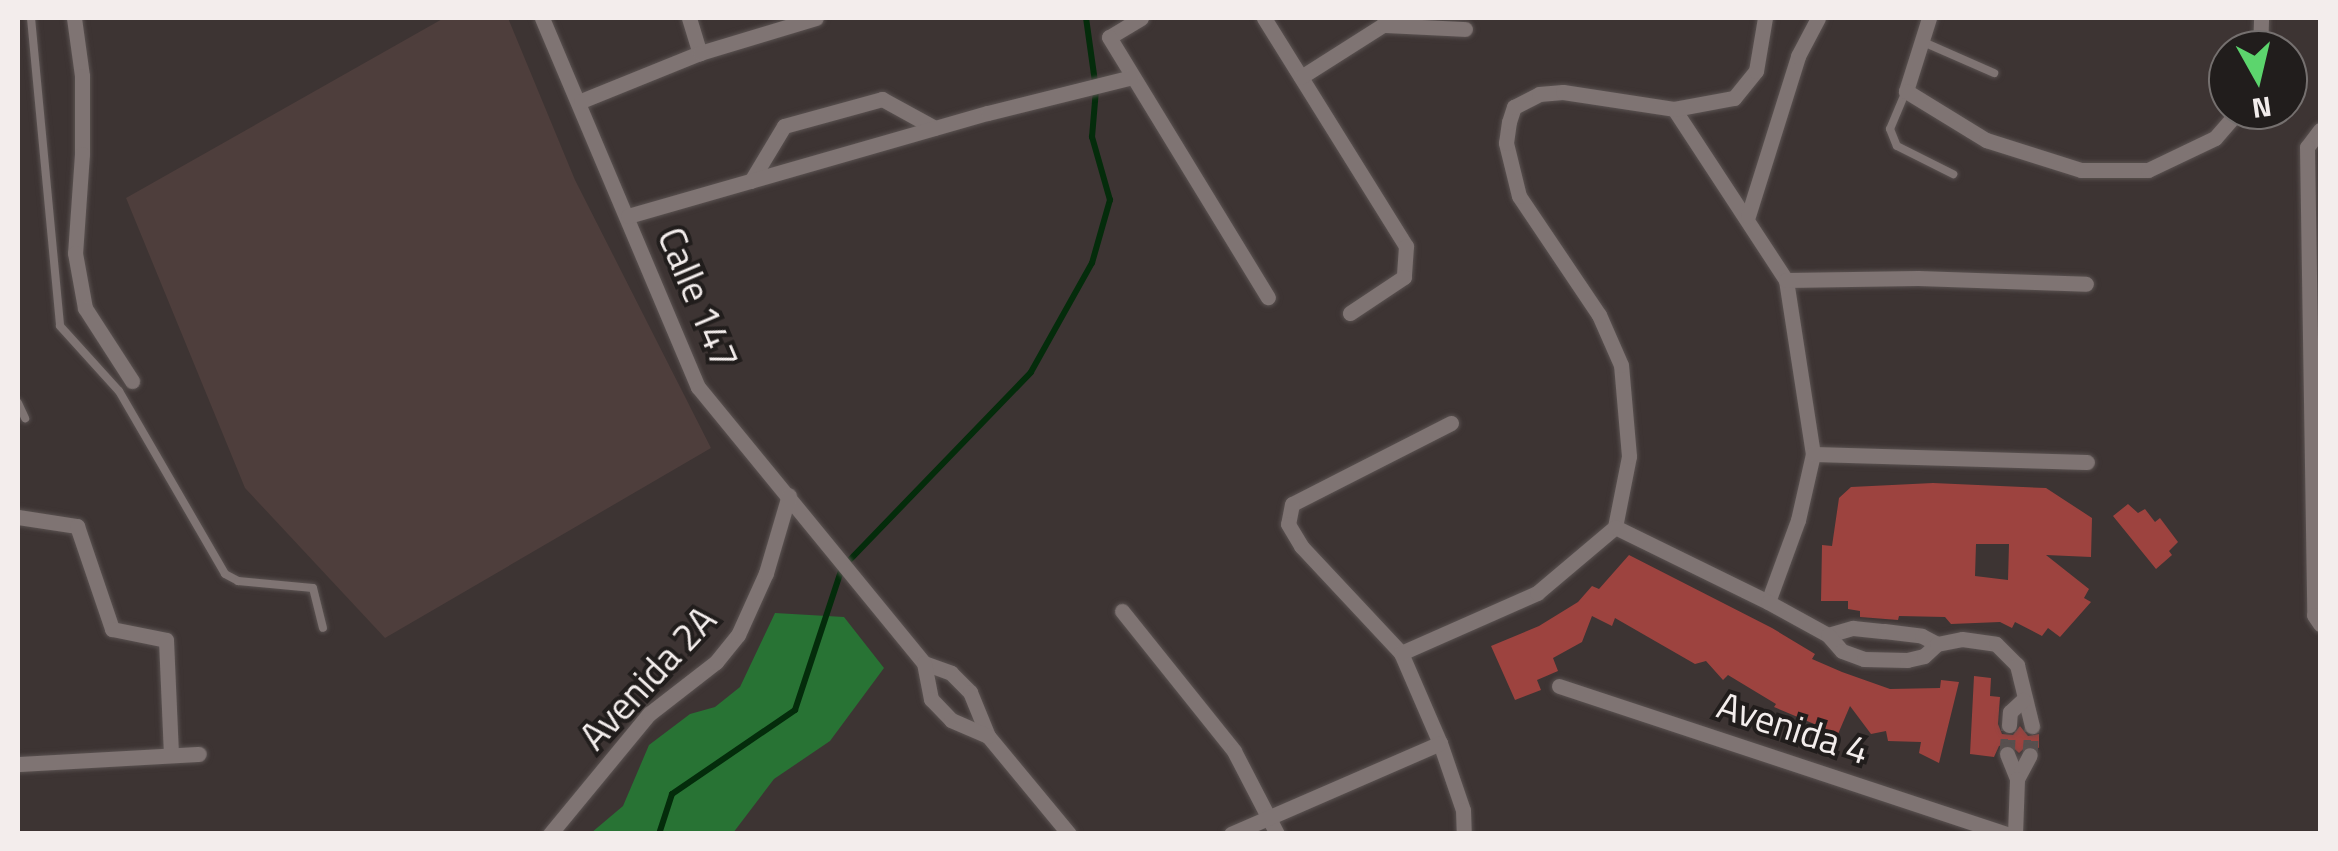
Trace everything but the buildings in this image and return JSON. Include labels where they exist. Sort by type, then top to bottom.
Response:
[{"type":"street","points":[[74,18],[82,76],[75,253],[86,308],[132,381]]},
{"type":"street","name":"Calle 147","points":[[542,18],[698,387],[789,495],[842,568],[924,663]]},
{"type":"street","points":[[689,18],[700,53]]},
{"type":"street","points":[[580,101],[700,53],[816,18]]},
{"type":"street","points":[[1140,18],[1109,38],[1268,297]]},
{"type":"street","points":[[1264,18],[1406,246],[1404,277],[1350,313]]},
{"type":"street","points":[[1402,653],[1537,593],[1616,528],[1629,456],[1621,365],[1598,315],[1519,196],[1506,143],[1514,107],[1538,94],[1563,92],[1674,109],[1724,102],[1742,93],[1756,71],[1765,18]]},
{"type":"street","points":[[1748,216],[1798,56],[1818,18]]},
{"type":"street","points":[[1930,18],[1906,91],[1986,140],[2081,170],[2148,170],[2215,138],[2222,130]]},
{"type":"street","points":[[1300,77],[1383,25],[1465,30]]},
{"type":"street","points":[[628,216],[934,128],[1132,78]]},
{"type":"street","points":[[751,181],[784,126],[882,99],[934,128]]},
{"type":"street","points":[[1674,109],[1748,216],[1786,280],[1812,454],[1798,520],[1768,602]]},
{"type":"street","points":[[2320,130],[2307,146],[2314,378],[2314,615],[2320,624]]},
{"type":"street","points":[[1786,280],[1918,278],[2086,284]]},
{"type":"street","points":[[1451,423],[1292,504],[1288,524],[1301,546],[1402,653],[1463,810],[1464,834]]},
{"type":"street","points":[[1812,454],[2087,462]]},
{"type":"street","name":"Avenida 2A","points":[[550,834],[649,714],[716,662],[738,635],[766,573],[789,495]]},
{"type":"street","points":[[18,517],[77,526],[112,629],[166,640],[172,755]]},
{"type":"street","points":[[1616,528],[1768,602],[1828,635],[1842,651],[1884,662],[1924,656],[1937,644],[1962,639],[1996,644],[2017,665],[2032,726]]},
{"type":"street","points":[[1122,611],[1234,750],[1274,826]]},
{"type":"street","points":[[1828,635],[1853,628],[1884,630],[1922,636],[1937,644]]},
{"type":"street","points":[[988,736],[950,720],[931,699],[924,663],[952,672],[970,692],[988,736],[1068,834]]},
{"type":"street","name":"Avenida 4","points":[[1559,686],[2006,834]]},
{"type":"street","points":[[2009,725],[2010,712],[2023,700]]},
{"type":"street","points":[[1232,834],[1274,826],[1440,743]]},
{"type":"street","points":[[18,764],[199,754]]},
{"type":"street","points":[[2007,754],[2017,779],[2015,834]]},
{"type":"street","points":[[2017,779],[2030,755]]},
{"type":"lane","points":[[31,18],[60,326],[119,392],[226,574],[238,581],[313,588],[323,628]]},
{"type":"lane","points":[[1921,40],[1994,74]]},
{"type":"lane","points":[[1906,91],[1890,129],[1896,146],[1954,174]]},
{"type":"lane","points":[[18,402],[26,418]]},
{"type":"shaded area","points":[[444,18],[508,18],[575,180],[711,448],[385,638],[245,488],[126,198]]},
{"type":"green space","points":[[775,613],[844,617],[884,668],[830,741],[774,779],[733,833],[591,833],[623,806],[649,745],[690,714],[715,707],[740,687]]},
{"type":"waterway","points":[[659,834],[672,794],[795,710],[842,568],[1031,372],[1092,263],[1110,200],[1092,137],[1096,89],[1086,18]]},
{"type":"tunnel","points":[[2007,754],[2009,725]]},
{"type":"tunnel","points":[[2030,755],[2032,726]]}]
